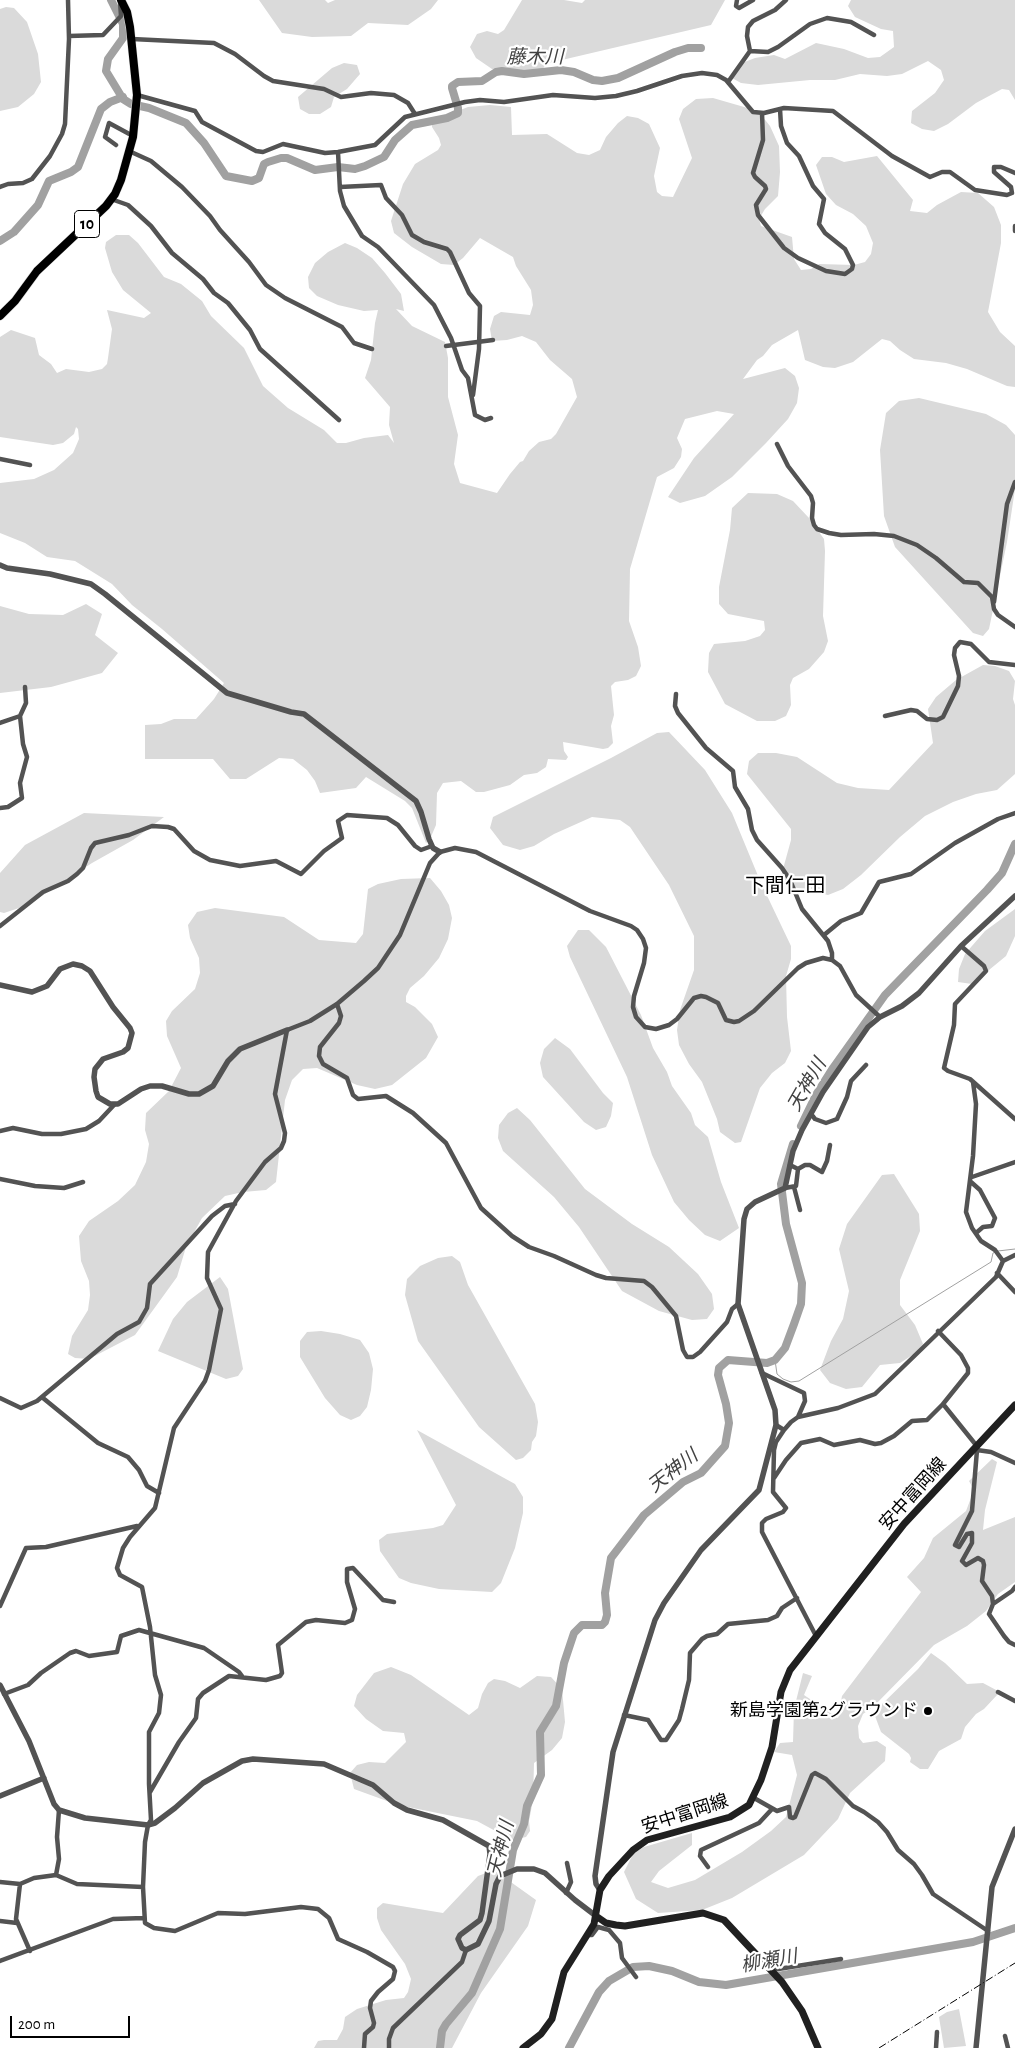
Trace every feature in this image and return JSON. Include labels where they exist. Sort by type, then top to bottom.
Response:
[{"type":"main road","name":"10","points":[[0,316],[15,301],[36,271],[106,206],[121,180],[133,136],[137,96],[132,39],[127,12],[121,0]]},
{"type":"main road","name":"安中富岡線","points":[[523,2048],[541,2034],[552,2019],[564,1972],[587,1935],[596,1916],[600,1890],[610,1876],[640,1845],[657,1837],[730,1817],[743,1810],[754,1798],[772,1747],[783,1685],[790,1670],[904,1524],[977,1448],[1015,1405]]},
{"type":"main road","points":[[596,1916],[606,1923],[625,1926],[703,1913],[710,1914],[731,1926],[772,1970],[802,2010],[818,2048]]},
{"type":"street","points":[[0,187],[8,184],[23,183],[32,179],[50,156],[62,134],[65,124],[69,36],[68,0]]},
{"type":"street","points":[[69,36],[103,35],[122,16],[121,0]]},
{"type":"street","points":[[737,0],[736,6],[739,8],[753,0]]},
{"type":"street","points":[[728,82],[750,51],[747,36],[748,27],[753,21],[775,10],[786,0]]},
{"type":"street","points":[[750,51],[768,52],[810,24],[827,18],[851,22],[874,35]]},
{"type":"street","points":[[132,39],[214,43],[235,54],[273,81],[324,89],[340,97],[371,93],[394,95],[408,103],[416,114]]},
{"type":"street","points":[[137,96],[195,111],[202,122],[256,151],[263,152],[283,144],[294,145],[309,151],[338,152],[375,145],[400,121],[416,114],[465,102],[480,100],[504,102],[553,95],[595,98],[616,96],[692,74],[717,75],[728,82],[753,112],[762,113],[780,108],[833,111],[892,156],[930,177],[942,172],[950,172],[975,190],[1007,194],[1012,193],[1011,187],[993,169],[997,166],[1015,173]]},
{"type":"street","points":[[762,113],[763,140],[754,173],[755,177],[766,186],[766,189],[756,204],[758,215],[784,248],[798,258],[826,272],[845,274],[852,269],[853,265],[845,249],[825,233],[819,224],[824,199],[813,186],[799,156],[787,143],[781,126],[780,108]]},
{"type":"street","points":[[116,145],[105,138],[109,123],[133,136]]},
{"type":"street","points":[[129,151],[152,161],[182,187],[210,216],[266,285],[290,300],[342,327],[354,343],[372,349]]},
{"type":"street","points":[[338,152],[341,200],[344,206],[362,236],[378,247],[409,281],[428,298],[440,315],[451,338],[462,370],[468,378],[475,415],[485,420],[491,418]]},
{"type":"street","points":[[340,187],[381,184],[386,198],[402,215],[412,235],[424,242],[447,249],[450,252],[469,293],[480,306],[479,349],[472,402]]},
{"type":"street","points":[[111,199],[128,205],[151,226],[172,253],[203,279],[214,293],[228,303],[250,330],[260,349],[339,420]]},
{"type":"street","points":[[1015,226],[1015,232]]},
{"type":"street","points":[[446,346],[493,340]]},
{"type":"street","points":[[777,444],[788,466],[811,496],[813,503],[812,518],[817,529],[841,535],[874,534],[894,536],[917,545],[936,558],[964,582],[978,583],[988,592],[994,603]]},
{"type":"street","points":[[0,459],[30,465]]},
{"type":"street","points":[[1015,482],[1007,504],[994,603],[994,609],[998,615],[1015,627]]},
{"type":"street","points":[[0,565],[7,568],[50,574],[91,584],[228,693],[291,712],[304,714],[416,801],[422,812],[426,833],[432,846],[440,852]]},
{"type":"street","points":[[885,716],[911,710],[917,711],[927,719],[937,720],[944,717],[958,686],[959,676],[954,648],[960,642],[970,644],[989,662],[1015,665]]},
{"type":"street","points":[[0,808],[8,807],[18,802],[23,794],[20,783],[28,757],[23,744],[20,716],[26,703],[25,688]]},
{"type":"street","points":[[676,694],[675,706],[678,713],[706,748],[734,771],[735,787],[748,809],[752,830],[757,840],[790,880],[802,909],[824,935],[832,953],[832,960]]},
{"type":"street","points":[[0,723],[20,716]]},
{"type":"street","points":[[824,935],[841,921],[861,913],[879,882],[911,874],[956,842],[998,819],[1015,813]]},
{"type":"street","points":[[0,926],[43,892],[68,881],[77,874],[83,868],[95,843],[129,835],[152,826],[174,829],[194,851],[210,860],[240,866],[276,861],[301,874],[324,851],[342,838],[338,821],[347,815],[388,818],[421,850],[432,846]]},
{"type":"street","points":[[0,1131],[12,1128],[42,1134],[61,1134],[86,1130],[99,1121],[114,1105],[141,1089],[150,1086],[162,1086],[189,1094],[199,1094],[213,1086],[223,1068],[240,1049],[310,1022],[337,1004],[378,968],[393,947],[409,916],[427,868],[440,852],[455,848],[476,852],[580,906],[637,930],[646,948],[644,963],[634,996],[634,1007],[640,1023],[648,1028],[656,1029],[669,1025],[677,1019],[694,998],[701,996],[718,1003],[726,1020],[739,1021],[754,1011],[798,968],[816,959],[832,960],[840,966],[856,995],[878,1015]]},
{"type":"street","points":[[783,1189],[797,1141],[823,1092],[862,1035],[878,1015],[902,1006],[919,993],[961,946],[1015,896]]},
{"type":"street","points":[[961,946],[986,971],[957,1001],[944,1068],[973,1082],[1015,1119]]},
{"type":"street","points":[[0,985],[32,992],[47,986],[60,969],[73,964],[82,966],[90,971],[113,1007],[130,1028],[132,1034],[128,1048],[123,1052],[103,1059],[95,1069],[94,1085],[98,1097],[105,1103],[114,1105]]},
{"type":"street","points":[[337,1004],[341,1016],[339,1023],[320,1047],[319,1056],[323,1064],[347,1078],[353,1095],[358,1099],[386,1096],[413,1113],[446,1143],[481,1208],[512,1236],[529,1247],[596,1275],[606,1278],[644,1281],[652,1287],[676,1316],[683,1350],[687,1357],[693,1357],[700,1352],[727,1322],[732,1309],[738,1304]]},
{"type":"street","points":[[286,1030],[275,1094],[286,1133],[284,1141],[281,1148],[265,1162],[235,1204],[208,1252],[207,1278],[221,1309],[209,1370],[205,1382],[174,1428],[155,1508],[137,1526],[123,1548],[117,1568],[120,1575],[142,1588],[154,1669],[161,1695],[159,1713],[149,1732],[148,1784],[151,1820],[148,1825],[145,1842],[143,1887],[145,1923],[150,1926],[175,1931],[218,1913],[244,1914],[300,1907],[318,1909],[329,1918],[338,1939],[367,1952],[393,1967],[395,1972],[393,1979],[378,1992],[372,2001],[370,2008],[374,2023],[373,2027],[365,2034],[364,2048]]},
{"type":"street","points":[[811,1114],[815,1119],[826,1122],[837,1119],[847,1097],[851,1080],[866,1065]]},
{"type":"street","points":[[973,1082],[976,1104],[971,1179],[966,1212],[968,1222],[981,1241],[995,1250],[1003,1261]]},
{"type":"street","points":[[798,1169],[804,1165],[810,1165],[823,1171],[830,1145]]},
{"type":"street","points":[[971,1179],[1015,1162]]},
{"type":"street","points":[[790,1164],[798,1169]]},
{"type":"street","points":[[600,1890],[596,1884],[595,1876],[613,1752],[659,1612],[709,1540],[759,1490],[776,1425],[775,1410],[738,1304],[744,1219],[749,1206],[755,1202],[783,1189],[794,1187],[797,1184],[798,1169]]},
{"type":"street","points":[[0,1179],[34,1186],[64,1188],[83,1182]]},
{"type":"street","points":[[971,1179],[980,1190],[996,1218],[992,1226],[983,1227],[976,1233]]},
{"type":"street","points":[[794,1187],[800,1210]]},
{"type":"street","points":[[0,1398],[21,1408],[44,1398],[117,1334],[139,1322],[147,1308],[150,1284],[206,1222],[226,1206],[235,1204]]},
{"type":"street","points":[[798,1417],[838,1408],[875,1394],[938,1331],[986,1287],[997,1273],[1003,1261],[1015,1255]]},
{"type":"street","points":[[997,1273],[1015,1292]]},
{"type":"street","points":[[773,1479],[801,1443],[820,1439],[834,1445],[860,1440],[875,1444],[881,1443],[894,1436],[912,1421],[927,1420],[943,1404],[968,1373],[968,1368],[960,1355],[938,1331]]},
{"type":"street","points":[[761,1370],[804,1393],[805,1401],[798,1417],[784,1430],[776,1442],[774,1450],[773,1492],[786,1508],[783,1512],[766,1519],[762,1523],[762,1532],[816,1636]]},
{"type":"street","points":[[44,1398],[98,1443],[128,1457],[139,1470],[147,1486],[159,1492]]},
{"type":"street","points":[[943,1404],[977,1448],[1015,1463]]},
{"type":"street","points":[[776,1425],[784,1430]]},
{"type":"street","points":[[977,1448],[972,1512],[955,1545],[959,1547],[967,1534],[972,1533],[972,1543],[962,1561],[966,1566],[978,1558],[983,1561],[982,1581],[992,1596],[993,1604],[989,1614],[1009,1642],[1015,1645]]},
{"type":"street","points":[[0,1606],[26,1548],[46,1547],[137,1526]]},
{"type":"street","points":[[150,1792],[178,1742],[196,1718],[198,1699],[203,1693],[229,1676],[266,1680],[280,1676],[282,1673],[278,1645],[306,1622],[316,1620],[346,1623],[352,1620],[355,1609],[346,1573],[350,1567],[383,1600],[394,1602]]},
{"type":"street","points":[[993,1604],[1015,1587]]},
{"type":"street","points":[[624,1714],[648,1720],[661,1740],[666,1740],[679,1720],[689,1680],[690,1653],[702,1639],[716,1634],[728,1624],[768,1620],[777,1616],[782,1608],[797,1598]]},
{"type":"street","points":[[4,1694],[28,1685],[40,1672],[70,1653],[76,1651],[89,1656],[116,1652],[121,1636],[133,1630],[150,1632],[204,1648],[242,1676]]},
{"type":"street","points":[[0,1685],[29,1741],[54,1804],[59,1810],[85,1818],[148,1825],[155,1824],[203,1783],[242,1761],[253,1759],[295,1761],[324,1764],[373,1785],[394,1803],[407,1810],[443,1820],[489,1846],[490,1854],[480,1920],[460,1935],[458,1940],[462,1948],[466,1950]]},
{"type":"street","points":[[998,1692],[1015,1702]]},
{"type":"street","points":[[754,1798],[777,1811],[786,1807],[789,1808],[790,1817],[795,1817],[812,1775],[815,1773],[826,1779],[852,1806],[878,1822],[887,1832],[898,1850],[914,1864],[933,1894],[988,1932]]},
{"type":"street","points":[[0,1796],[44,1778]]},
{"type":"street","points":[[708,1867],[700,1856],[701,1850],[759,1823],[772,1809]]},
{"type":"street","points":[[56,1875],[59,1859],[57,1837],[59,1810]]},
{"type":"street","points":[[976,2048],[992,1887],[1015,1829]]},
{"type":"street","points":[[566,1893],[571,1882],[567,1863]]},
{"type":"street","points":[[389,2048],[392,2028],[462,1962],[466,1950],[478,1944],[489,1921],[496,1884],[500,1876],[508,1871],[523,1868],[545,1873],[566,1893],[596,1916]]},
{"type":"street","points":[[0,1882],[20,1884],[34,1878],[56,1875],[77,1884],[143,1887]]},
{"type":"street","points":[[20,1884],[16,1915],[30,1951]]},
{"type":"street","points":[[0,1961],[113,1920],[144,1918]]},
{"type":"street","points":[[0,1921],[18,1923]]},
{"type":"street","points":[[587,1935],[592,1935],[598,1927],[610,1930],[620,1944],[621,1956],[636,1976]]},
{"type":"street","points":[[772,1970],[841,1959]]},
{"type":"street","points":[[936,2048],[937,2032]]},
{"type":"street","points":[[1005,2036],[1008,2048]]},
{"type":"shaded area","points":[[259,0],[325,0],[328,3],[335,0],[438,0],[431,9],[408,25],[368,23],[351,36],[312,37],[282,33]]},
{"type":"shaded area","points":[[522,0],[564,0],[582,3],[585,0],[725,0],[711,25],[549,63],[536,74],[492,69],[476,58],[470,47],[477,34],[487,31],[498,34],[504,30]]},
{"type":"shaded area","points":[[851,0],[1015,0],[1015,100],[1009,90],[1002,89],[976,103],[948,124],[934,131],[922,129],[911,123],[912,111],[935,93],[944,80],[941,70],[928,61],[902,74],[887,76],[860,74],[835,80],[810,80],[758,85],[741,83],[732,78],[733,71],[742,63],[755,58],[774,55],[785,59],[816,43],[844,49],[868,58],[880,57],[894,47],[893,31],[881,29],[855,17],[848,6]]},
{"type":"shaded area","points":[[6,7],[14,8],[27,22],[38,54],[41,82],[34,94],[18,107],[0,111],[0,9]]},
{"type":"shaded area","points":[[344,63],[357,65],[360,74],[347,89],[334,97],[331,107],[320,114],[309,114],[300,109],[298,97],[332,68]]},
{"type":"shaded area","points":[[713,98],[758,111],[770,126],[779,146],[780,172],[778,196],[765,209],[759,219],[761,226],[792,237],[794,259],[801,270],[811,269],[819,264],[854,265],[865,262],[871,254],[873,243],[866,226],[853,214],[836,205],[826,194],[816,165],[822,157],[832,157],[844,162],[877,156],[913,200],[910,211],[927,213],[937,205],[961,192],[978,193],[994,207],[1001,225],[1001,243],[988,312],[1000,332],[1015,346],[1015,387],[1007,386],[967,369],[946,363],[914,359],[890,341],[882,339],[853,362],[835,368],[823,367],[805,360],[798,330],[772,345],[757,360],[743,379],[785,368],[795,376],[799,388],[797,403],[788,419],[732,477],[705,496],[680,503],[668,497],[694,458],[734,414],[717,411],[685,419],[677,438],[682,449],[681,457],[674,468],[657,477],[630,569],[629,621],[638,647],[641,666],[636,676],[628,680],[615,682],[611,686],[614,715],[611,726],[613,743],[608,748],[603,749],[563,742],[564,751],[568,757],[566,760],[548,759],[546,767],[537,773],[524,775],[510,785],[484,792],[476,792],[461,781],[443,783],[437,793],[436,825],[430,839],[426,843],[412,808],[405,801],[366,777],[356,788],[320,793],[315,781],[307,770],[293,759],[279,758],[246,779],[230,779],[213,759],[145,759],[145,725],[161,724],[174,719],[196,719],[214,699],[224,683],[132,605],[112,584],[75,561],[47,557],[25,543],[0,533],[0,483],[34,479],[54,470],[73,453],[79,439],[76,427],[74,434],[63,443],[53,445],[0,437],[0,337],[11,330],[35,338],[39,355],[51,364],[57,373],[66,369],[89,372],[102,369],[107,364],[112,329],[107,310],[144,318],[151,313],[123,290],[112,272],[105,248],[106,242],[116,235],[129,235],[138,243],[164,277],[181,284],[202,301],[211,316],[244,348],[263,386],[288,408],[324,430],[337,443],[388,435],[394,443],[389,425],[390,407],[365,378],[371,360],[378,310],[364,311],[338,305],[317,296],[309,288],[308,277],[315,263],[328,252],[345,243],[372,258],[385,273],[401,294],[404,311],[396,309],[412,326],[445,342],[448,358],[448,397],[458,435],[454,464],[460,483],[497,493],[529,451],[539,442],[551,439],[556,434],[577,397],[572,379],[550,360],[536,342],[522,336],[492,341],[490,329],[494,316],[501,312],[530,315],[533,305],[531,290],[516,266],[513,257],[480,238],[463,258],[454,265],[441,264],[412,247],[394,233],[391,221],[403,184],[415,164],[438,150],[441,145],[432,127],[432,121],[468,107],[490,105],[511,107],[512,135],[547,134],[577,153],[589,155],[600,150],[606,137],[627,116],[638,118],[649,124],[660,148],[654,176],[657,192],[662,196],[673,197],[692,158],[679,119],[683,109],[696,99]]},
{"type":"shaded area","points":[[919,398],[986,414],[1006,425],[1015,435],[1015,489],[1007,542],[989,629],[983,636],[973,633],[895,547],[884,516],[880,450],[886,413],[899,401]]},
{"type":"shaded area","points":[[748,493],[777,494],[793,501],[809,518],[824,539],[823,616],[828,641],[824,652],[809,669],[793,678],[790,685],[791,705],[786,716],[775,721],[757,721],[725,704],[708,672],[709,653],[714,644],[745,641],[760,636],[765,630],[764,621],[728,614],[719,604],[719,587],[730,530],[732,508]]},
{"type":"shaded area","points":[[86,604],[102,614],[95,635],[118,653],[102,673],[51,687],[0,693],[0,606],[29,614],[63,615]]},
{"type":"shaded area","points":[[983,665],[995,666],[1009,671],[1015,681],[1013,699],[1015,705],[1015,774],[997,790],[976,794],[953,802],[925,816],[900,837],[861,875],[843,889],[828,895],[789,886],[780,880],[791,840],[791,829],[747,774],[749,761],[758,753],[776,753],[797,757],[837,783],[858,788],[889,790],[933,743],[928,709],[936,697],[956,680]]},
{"type":"shaded area","points":[[669,732],[705,770],[732,813],[761,883],[791,946],[791,959],[786,976],[787,1017],[791,1051],[785,1063],[772,1073],[760,1088],[741,1142],[735,1143],[720,1132],[717,1119],[702,1082],[689,1064],[679,1045],[677,1030],[680,1010],[694,970],[694,936],[669,885],[630,827],[620,820],[592,817],[554,834],[534,846],[520,850],[503,845],[490,828],[493,817],[657,733]]},
{"type":"shaded area","points":[[84,813],[164,817],[133,840],[92,863],[28,905],[4,913],[0,912],[0,873],[25,845]]},
{"type":"shaded area","points":[[430,878],[441,891],[449,905],[452,918],[448,939],[439,958],[424,976],[410,988],[406,996],[406,1002],[415,1007],[432,1024],[438,1037],[426,1058],[392,1085],[375,1089],[357,1085],[317,1068],[303,1069],[292,1080],[285,1100],[276,1182],[266,1190],[225,1196],[202,1218],[186,1247],[177,1277],[135,1335],[89,1359],[75,1358],[68,1354],[72,1336],[88,1310],[90,1295],[89,1281],[81,1261],[79,1236],[89,1221],[118,1201],[135,1185],[146,1162],[149,1144],[145,1130],[146,1113],[169,1091],[181,1068],[167,1036],[166,1021],[172,1011],[195,989],[200,973],[199,958],[190,938],[188,925],[197,912],[215,908],[284,917],[319,940],[356,943],[363,934],[368,889],[378,884],[401,879]]},
{"type":"shaded area","points":[[1015,909],[1015,936],[1006,956],[972,984],[958,982],[959,969],[965,954],[985,931]]},
{"type":"shaded area","points":[[578,930],[589,930],[606,947],[641,1015],[653,1048],[667,1072],[672,1086],[691,1113],[695,1125],[708,1137],[721,1182],[739,1228],[720,1241],[705,1235],[674,1202],[652,1155],[627,1077],[570,957],[567,946]]},
{"type":"shaded area","points":[[555,1038],[570,1049],[603,1093],[613,1103],[611,1116],[606,1127],[596,1130],[584,1122],[543,1077],[540,1063],[544,1049]]},
{"type":"shaded area","points":[[517,1108],[530,1120],[585,1189],[632,1224],[669,1247],[698,1274],[712,1294],[714,1309],[707,1319],[692,1320],[659,1311],[622,1291],[579,1227],[554,1197],[503,1151],[498,1138],[499,1125],[508,1113]]},
{"type":"shaded area","points":[[894,1174],[919,1214],[920,1231],[900,1280],[900,1305],[915,1325],[923,1344],[917,1352],[900,1363],[880,1365],[862,1387],[846,1389],[830,1383],[820,1370],[831,1341],[843,1319],[849,1291],[839,1249],[847,1224],[882,1175]]},
{"type":"shaded area","points":[[452,1256],[460,1262],[468,1285],[535,1404],[538,1422],[536,1436],[532,1442],[531,1450],[523,1458],[516,1460],[479,1427],[418,1341],[405,1295],[407,1279],[420,1266],[438,1258]]},
{"type":"shaded area","points":[[220,1277],[228,1289],[243,1369],[238,1376],[226,1379],[158,1351],[173,1319],[187,1302]]},
{"type":"shaded area","points":[[321,1331],[360,1340],[369,1353],[373,1369],[367,1407],[360,1416],[351,1420],[340,1415],[325,1398],[300,1357],[300,1341],[307,1332]]},
{"type":"shaded area","points":[[417,1430],[515,1484],[523,1497],[523,1513],[515,1548],[501,1583],[492,1592],[439,1589],[411,1583],[399,1578],[380,1551],[379,1540],[387,1534],[443,1525],[456,1505]]},
{"type":"shaded area","points":[[992,1459],[997,1462],[985,1510],[983,1530],[1015,1517],[1015,1582],[998,1594],[986,1611],[967,1626],[934,1645],[874,1706],[863,1714],[858,1726],[859,1738],[863,1743],[877,1741],[886,1747],[885,1761],[850,1793],[838,1819],[804,1855],[732,1898],[702,1910],[658,1913],[636,1899],[624,1872],[634,1852],[644,1847],[692,1833],[692,1845],[659,1871],[651,1882],[668,1888],[695,1880],[742,1852],[771,1831],[786,1817],[797,1775],[792,1755],[774,1752],[780,1743],[793,1742],[794,1709],[803,1673],[812,1676],[804,1695],[838,1718],[842,1696],[921,1592],[907,1577],[924,1558],[933,1538],[966,1511],[974,1490],[969,1481]]},
{"type":"shaded area","name":"新島学園第2グラウンド","points":[[931,1653],[945,1663],[967,1684],[983,1683],[998,1691],[998,1694],[965,1727],[961,1739],[939,1751],[928,1769],[920,1769],[910,1762],[909,1754],[881,1732],[875,1716],[877,1709],[918,1669]]},
{"type":"shaded area","points":[[391,1667],[411,1675],[469,1715],[478,1708],[488,1683],[494,1679],[505,1681],[520,1688],[537,1676],[551,1677],[562,1689],[565,1722],[562,1738],[552,1750],[534,1763],[533,1800],[529,1821],[530,1831],[526,1837],[512,1840],[477,1821],[398,1805],[354,1789],[350,1773],[357,1765],[369,1762],[385,1763],[406,1742],[404,1733],[383,1731],[366,1719],[354,1706],[357,1695],[374,1673]]},
{"type":"shaded area","points":[[494,1870],[536,1900],[528,1926],[481,1993],[452,2048],[314,2048],[318,2041],[337,2040],[343,2029],[345,2017],[357,2009],[386,2000],[404,1998],[408,1992],[411,1979],[405,1964],[381,1930],[377,1918],[377,1908],[383,1903],[443,1913],[478,1876]]},
{"type":"shaded area","points":[[959,2009],[966,2046],[944,2048],[939,2017],[947,2012]]},
{"type":"waterway","name":"藤木川","points":[[111,0],[123,24],[123,38],[108,59],[106,71],[123,99],[131,104],[149,108],[186,123],[204,143],[226,176],[252,181],[259,178],[264,164],[281,158],[287,158],[315,170],[338,167],[355,169],[384,157],[395,140],[412,125],[447,118],[458,113],[452,88],[458,82],[482,81],[496,72],[502,71],[524,74],[561,70],[602,81],[618,78],[675,52],[688,48],[701,48]]},
{"type":"waterway","points":[[0,241],[14,232],[38,205],[49,181],[78,167],[101,109],[110,102],[123,97]]},
{"type":"waterway","name":"天神川","points":[[801,1126],[816,1095],[833,1068],[885,995],[1002,873],[1015,844]]},
{"type":"waterway","name":"天神川","points":[[440,2048],[442,2031],[472,1993],[500,1929],[513,1850],[524,1824],[527,1806],[541,1775],[540,1732],[556,1706],[564,1663],[574,1633],[582,1625],[602,1625],[605,1622],[607,1615],[605,1593],[611,1558],[644,1515],[683,1482],[701,1473],[725,1446],[729,1423],[718,1375],[719,1368],[728,1360],[767,1363],[775,1360],[785,1348],[801,1304],[802,1283],[786,1224],[781,1184],[793,1144]]},
{"type":"waterway","points":[[998,1251],[1015,1249]]},
{"type":"waterway","points":[[775,1360],[777,1374],[791,1382],[799,1381],[991,1262],[995,1252]]},
{"type":"waterway","name":"柳瀬川","points":[[569,2048],[599,1992],[609,1981],[633,1967],[649,1966],[672,1971],[699,1982],[726,1985],[973,1942],[1015,1928]]},
{"type":"railway","points":[[879,2048],[1015,1963]]},
{"type":"place","name":"新島学園第2グラウンド","points":[[928,1711]]},
{"type":"district","name":"下間仁田","points":[[785,886]]}]
